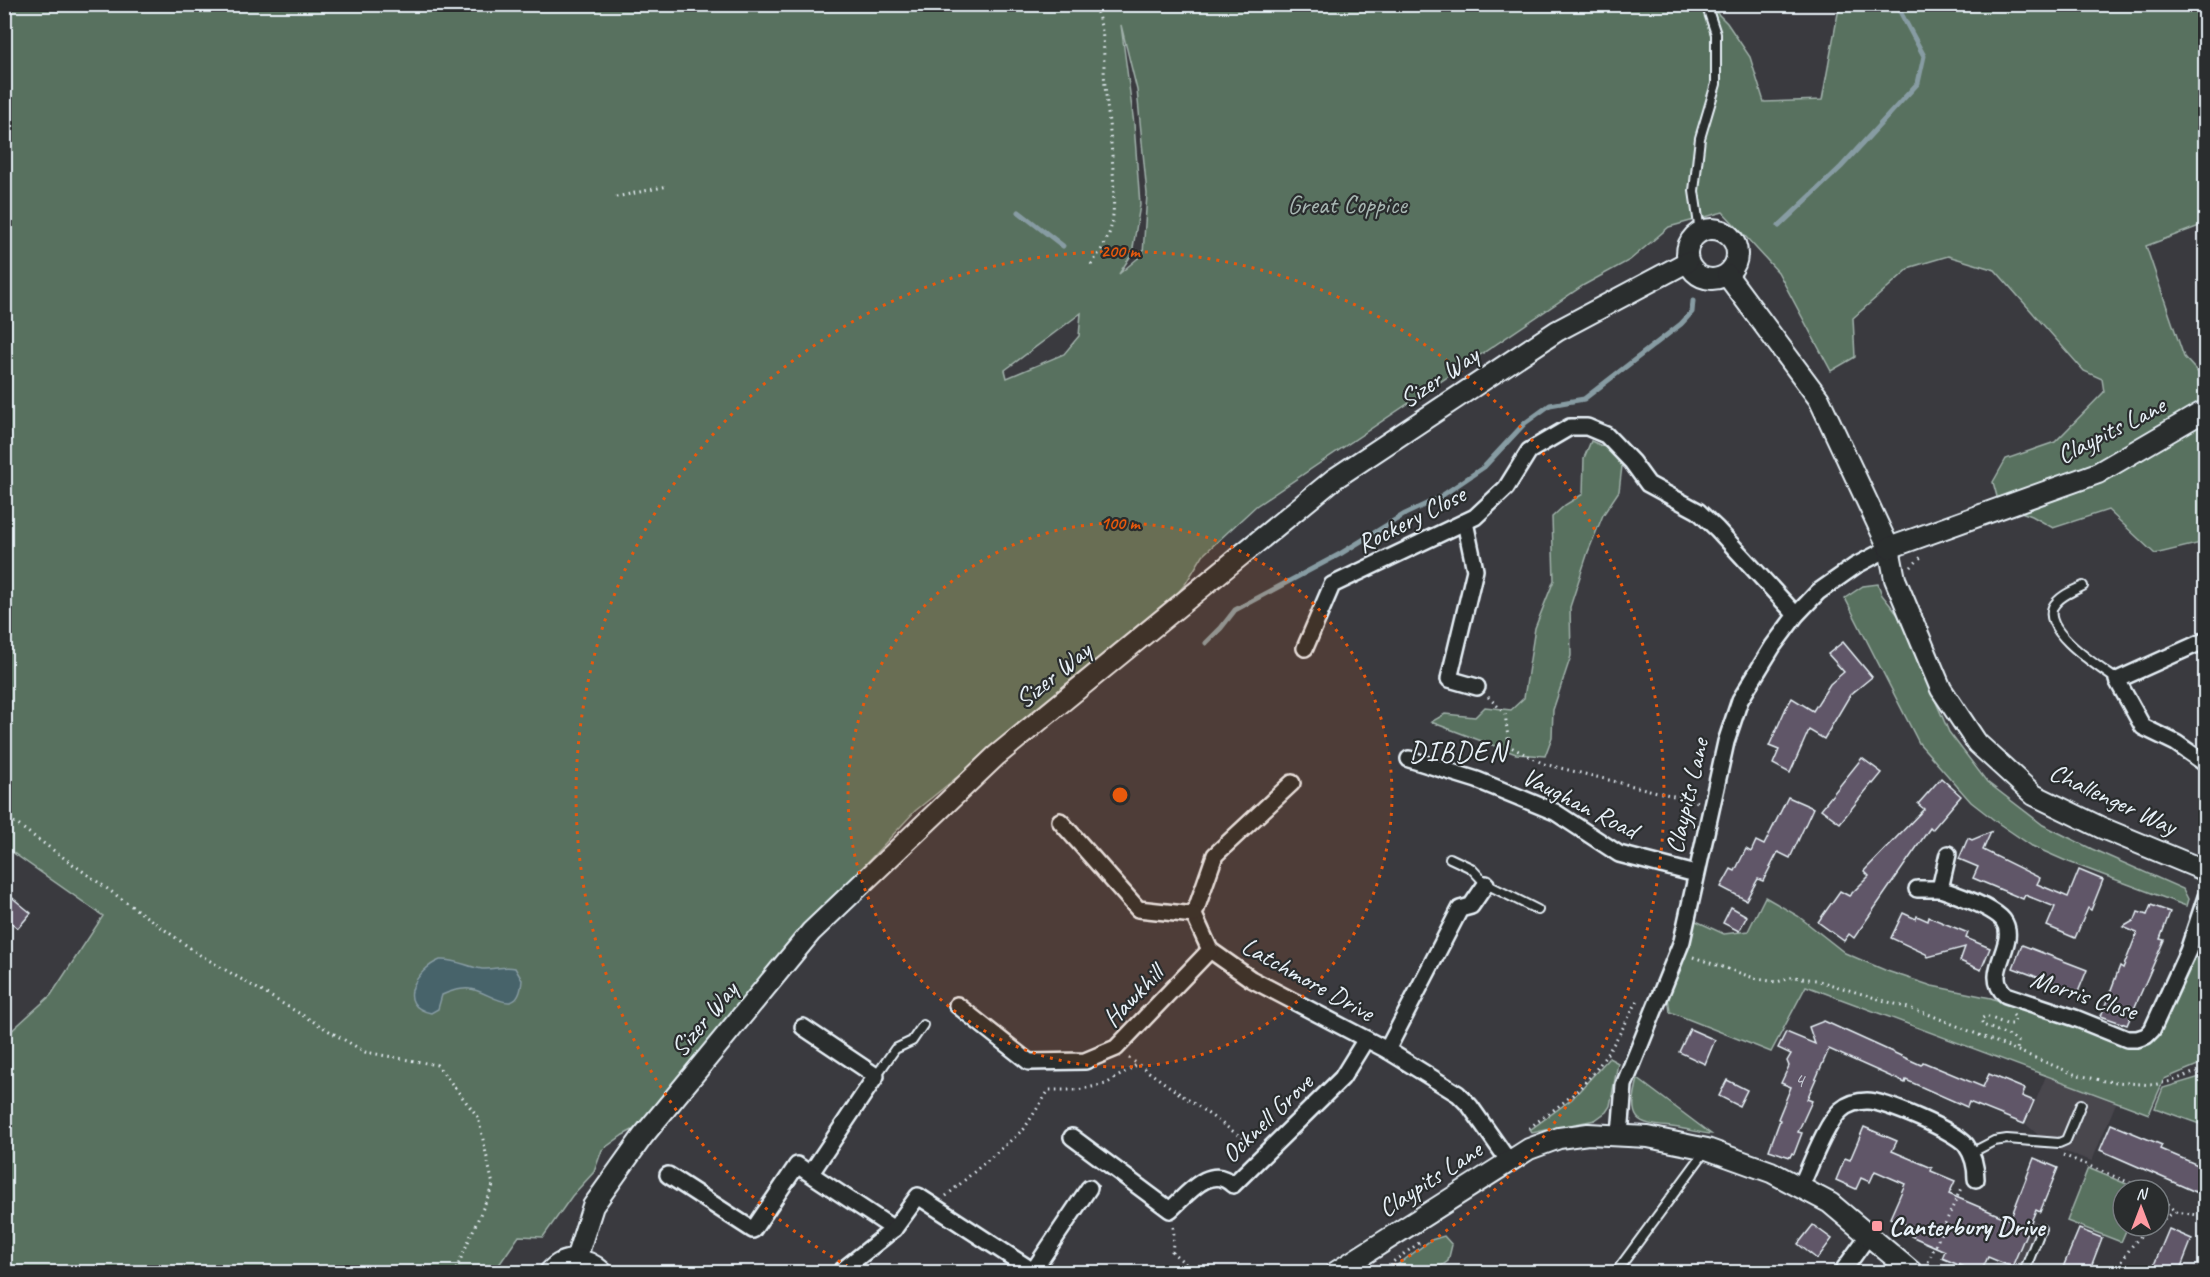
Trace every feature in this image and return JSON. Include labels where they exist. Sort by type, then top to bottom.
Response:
[{"type":"street","points":[[1716,229],[1726,233],[1737,247],[1738,257],[1735,265],[1727,275],[1716,280],[1705,279],[1697,275],[1688,262],[1687,249],[1692,239],[1700,231],[1716,229]]},
{"type":"street","name":"Sizer Way","points":[[576,1259],[593,1206],[643,1136],[811,932],[996,756],[1334,479],[1557,331],[1688,262]]},
{"type":"street","points":[[1727,275],[1819,399],[1889,548]]},
{"type":"street","name":"Claypits Lane","points":[[1344,1270],[1528,1149],[1559,1138],[1588,1134],[1620,1135],[1624,1085],[1682,941],[1696,874],[1705,804],[1740,700],[1768,654],[1796,615],[1818,592],[1855,566],[1889,548],[2098,473],[2205,410]]},
{"type":"street","name":"Rockery Close","points":[[1305,648],[1332,585],[1475,517],[1506,488],[1529,452],[1570,427],[1587,427],[1606,435],[1632,462],[1648,484],[1698,511],[1796,615]]},
{"type":"street","points":[[1465,522],[1475,570],[1449,679],[1478,687]]},
{"type":"street","name":"Challenger Way","points":[[1889,548],[1895,579],[1941,689],[1977,742],[2034,795],[2102,828],[2205,871]]},
{"type":"street","points":[[2205,640],[2117,680],[2143,728],[2176,743],[2205,764]]},
{"type":"street","name":"Vaughan Road","points":[[1409,759],[1477,780],[1555,812],[1619,854],[1696,874]]},
{"type":"street","points":[[1060,821],[1138,909],[1194,915],[1215,855],[1292,783]]},
{"type":"street","points":[[1940,889],[1948,854]]},
{"type":"street","points":[[1387,1050],[1460,909],[1471,906],[1486,884]]},
{"type":"street","name":"Morris Close","points":[[1917,889],[1940,889],[1994,913],[2002,919],[2006,925],[2007,936],[1996,982],[2006,995],[2075,1018],[2127,1039],[2146,1036],[2152,1030],[2188,951],[2205,897]]},
{"type":"street","name":"Latchmore Drive","points":[[1194,915],[1210,950],[1251,979],[1387,1050],[1458,1094],[1470,1106],[1508,1160]]},
{"type":"street","name":"Hawkhill","points":[[957,1005],[1029,1062],[1085,1061],[1116,1048],[1210,950]]},
{"type":"street","points":[[803,1027],[876,1076],[811,1173]]},
{"type":"street","name":"Ocknell Grove","points":[[1170,1210],[1204,1180],[1215,1175],[1225,1177],[1233,1185],[1342,1078],[1366,1039]]},
{"type":"street","points":[[1801,1186],[1833,1120],[1841,1110],[1851,1104],[1866,1101],[1884,1104],[1953,1134],[1966,1145],[1972,1156],[1976,1179]]},
{"type":"street","points":[[1620,1135],[1648,1137],[1707,1149],[1771,1172],[1830,1203],[1868,1236],[1920,1267]]},
{"type":"street","points":[[1072,1137],[1170,1210]]},
{"type":"street","points":[[668,1175],[753,1230],[797,1165],[894,1229]]},
{"type":"street","points":[[840,1272],[894,1229],[918,1196],[1033,1271],[1089,1188]]},
{"type":"street","points":[[1842,1272],[1868,1236]]},
{"type":"street","points":[[550,1272],[555,1266],[576,1259],[586,1261],[602,1272]]},
{"type":"lane","points":[[1700,231],[1694,191],[1700,138],[1716,84],[1716,34],[1706,4]]},
{"type":"lane","points":[[2083,586],[2062,597],[2053,607],[2052,617],[2058,630],[2082,656],[2117,680]]},
{"type":"lane","points":[[1450,858],[1471,868],[1486,884],[1538,910]]},
{"type":"lane","points":[[876,1076],[895,1049],[912,1041],[923,1025]]},
{"type":"lane","points":[[1972,1156],[1994,1141],[2007,1139],[2059,1143],[2066,1140],[2081,1104]]},
{"type":"lane","points":[[1616,1272],[1707,1149]]},
{"type":"lane","points":[[2024,1272],[2041,1229]]},
{"type":"path","points":[[1091,265],[1107,242],[1113,215],[1105,49],[1102,26],[1093,4]]},
{"type":"path","points":[[616,197],[668,186]]},
{"type":"path","points":[[1895,579],[1928,552]]},
{"type":"path","points":[[1478,687],[1505,713],[1509,746],[1544,764],[1705,804]]},
{"type":"path","points":[[1701,792],[1705,804]]},
{"type":"path","points":[[4,815],[200,955],[365,1052],[437,1065],[478,1118],[493,1185],[455,1272]]},
{"type":"path","points":[[1677,952],[1757,980],[1777,982],[1794,977],[1816,980],[1928,1014],[2073,1074],[2104,1082],[2153,1085],[2172,1082],[2205,1068]]},
{"type":"path","points":[[1528,1149],[1525,1138],[1529,1127],[1570,1096],[1604,1060],[1641,994]]},
{"type":"path","points":[[2006,995],[2000,1007],[2016,1018],[2013,1024],[1986,1016],[1981,1018],[1983,1026],[2012,1037],[2018,1042],[2017,1050]]},
{"type":"path","points":[[1116,1048],[1265,1153]]},
{"type":"path","points":[[933,1206],[1024,1129],[1049,1090],[1077,1090],[1106,1084],[1138,1064]]},
{"type":"path","points":[[2054,1153],[2065,1155],[2119,1178]]},
{"type":"path","points":[[1920,1267],[1972,1156]]},
{"type":"path","points":[[2171,1208],[2175,1212],[2205,1216]]},
{"type":"path","points":[[1170,1210],[1174,1236],[1172,1252],[1195,1272]]},
{"type":"path","points":[[2171,1214],[2175,1212]]},
{"type":"path","points":[[2116,1272],[2138,1238]]},
{"type":"path","points":[[1380,1272],[1422,1241]]},
{"type":"shaded area","points":[[2046,1076],[2116,1103],[2092,1161],[2051,1147],[2026,1124]]},
{"type":"shaded area","points":[[2017,1214],[2048,1226],[2029,1272],[1992,1272]]},
{"type":"green space","name":"Great Coppice","points":[[1247,4],[1256,8],[1275,7],[1276,4],[1709,5],[1727,23],[1750,57],[1764,102],[1822,100],[1838,13],[1843,5],[2205,5],[2205,224],[2146,246],[2184,357],[2205,380],[2205,542],[2155,554],[2108,510],[2053,528],[2032,516],[1999,504],[1993,482],[2006,459],[2055,442],[2104,392],[2102,379],[2084,371],[1995,270],[1948,256],[1911,267],[1853,318],[1855,357],[1831,371],[1778,272],[1723,212],[1669,227],[1630,260],[1584,285],[1256,506],[1203,555],[1186,583],[1160,614],[915,811],[837,895],[644,1124],[602,1150],[594,1172],[572,1196],[543,1237],[519,1236],[494,1272],[5,1272],[4,1031],[8,1034],[51,995],[103,916],[5,847],[5,5]],"holes":[[[1121,25],[1137,90],[1147,194],[1143,254],[1119,274],[1132,254],[1140,205],[1134,124]],[[1081,313],[1079,336],[1064,354],[1007,378],[1005,370]]]},
{"type":"green space","points":[[1591,441],[1609,449],[1622,466],[1619,491],[1603,515],[1570,607],[1571,656],[1553,710],[1552,737],[1545,756],[1516,754],[1431,722],[1445,714],[1475,717],[1485,707],[1511,710],[1524,698],[1535,628],[1554,580],[1552,517],[1565,505],[1583,494],[1584,458]]},
{"type":"green space","points":[[1878,584],[1882,595],[1898,615],[1949,732],[1987,782],[2043,825],[2183,889],[2188,899],[2186,906],[2032,846],[1971,802],[1919,743],[1845,598],[1863,586]]},
{"type":"green space","points":[[1765,897],[1798,916],[1845,953],[1887,971],[1932,986],[1991,998],[2132,1047],[2150,1044],[2167,1017],[2205,920],[2205,1062],[2164,1079],[2149,1114],[1806,986],[1771,1052],[1670,1012],[1667,989],[1694,920],[1724,934],[1748,931]]},
{"type":"green space","points":[[1609,1058],[1618,1063],[1610,1106],[1606,1112],[1595,1120],[1532,1133],[1530,1130],[1572,1099]]},
{"type":"green space","points":[[2200,1077],[2205,1079],[2205,1126],[2155,1108],[2163,1088]]},
{"type":"green space","points":[[1638,1079],[1711,1134],[1654,1125],[1639,1119],[1635,1114],[1634,1106]]},
{"type":"green space","points":[[2088,1168],[2112,1178],[2111,1238],[2123,1238],[2121,1242],[2067,1221]]},
{"type":"green space","points":[[1444,1236],[1452,1245],[1448,1261],[1433,1272],[1388,1272],[1431,1240]]},
{"type":"water","points":[[440,960],[482,969],[515,968],[522,980],[520,993],[515,1000],[509,1002],[470,989],[460,989],[442,995],[438,1009],[431,1013],[420,1009],[414,1003],[413,987],[424,971]]},
{"type":"building","points":[[1843,642],[1872,677],[1850,695],[1824,739],[1809,730],[1790,773],[1773,764],[1779,750],[1769,746],[1792,698],[1813,711],[1830,684],[1844,672],[1828,654]]},
{"type":"building","points":[[1862,758],[1882,773],[1840,823],[1821,809]]},
{"type":"building","points":[[1941,778],[1961,796],[1932,830],[1930,828],[1854,938],[1849,934],[1844,941],[1818,922],[1840,891],[1849,896],[1869,876],[1864,871],[1924,809],[1918,804]]},
{"type":"building","points":[[1788,797],[1813,808],[1790,858],[1778,852],[1763,881],[1758,879],[1746,900],[1721,887],[1731,869],[1735,871],[1746,849],[1751,852],[1756,841],[1764,845]]},
{"type":"building","points":[[1991,832],[1983,850],[2040,878],[2037,884],[2068,897],[2079,870],[2103,880],[2091,910],[2088,908],[2075,938],[2047,926],[2055,907],[2025,895],[2023,899],[1973,878],[1978,867],[1959,859],[1968,838],[1972,840]]},
{"type":"building","points":[[4,891],[31,913],[18,928],[4,917]]},
{"type":"building","points":[[2151,905],[2170,912],[2160,939],[2164,940],[2127,1025],[2101,1016],[2120,966],[2123,968],[2137,933],[2123,927],[2135,920],[2138,912],[2147,915]]},
{"type":"building","points":[[1731,907],[1747,916],[1739,931],[1723,923]]},
{"type":"building","points":[[1903,913],[1928,921],[1929,917],[1968,933],[1966,938],[1990,948],[1981,970],[1960,961],[1965,947],[1928,957],[1891,938]]},
{"type":"building","points":[[2022,945],[2087,970],[2078,992],[2013,968]]},
{"type":"building","points":[[1824,1021],[1921,1065],[1923,1062],[1983,1087],[1989,1074],[2025,1089],[2022,1096],[2034,1101],[2024,1124],[1969,1102],[1967,1107],[1906,1080],[1905,1083],[1829,1049],[1807,1099],[1812,1101],[1798,1132],[1802,1133],[1794,1154],[1792,1153],[1790,1157],[1769,1150],[1791,1087],[1781,1083],[1789,1066],[1787,1061],[1791,1054],[1778,1048],[1786,1032],[1815,1044],[1809,1027]]},
{"type":"building","points":[[1690,1029],[1715,1040],[1705,1064],[1679,1052]]},
{"type":"building","points":[[1727,1080],[1747,1090],[1739,1106],[1719,1096]]},
{"type":"building","points":[[2111,1124],[2162,1145],[2160,1149],[2205,1168],[2205,1196],[2171,1181],[2171,1178],[2164,1178],[2100,1150]]},
{"type":"building","points":[[1864,1127],[1897,1141],[1892,1151],[1932,1168],[1931,1171],[1955,1181],[1949,1194],[2010,1220],[2034,1158],[2058,1168],[2040,1212],[2036,1210],[2012,1267],[1988,1257],[1981,1272],[1965,1272],[1966,1268],[1942,1258],[1945,1251],[1911,1236],[1914,1228],[1890,1218],[1905,1184],[1875,1171],[1870,1182],[1861,1178],[1856,1189],[1836,1180],[1845,1158],[1850,1160]]},
{"type":"building","points":[[1813,1225],[1832,1239],[1817,1259],[1798,1244]]},
{"type":"building","points":[[2079,1229],[2102,1238],[2089,1272],[2061,1272]]},
{"type":"building","points":[[2171,1230],[2192,1239],[2179,1272],[2151,1272],[2165,1238],[2171,1238]]},
{"type":"waterway","points":[[1779,226],[1841,167],[1918,83],[1924,56],[1896,4]]},
{"type":"waterway","points":[[1019,212],[1063,246]]},
{"type":"waterway","points":[[1206,643],[1235,610],[1340,554],[1405,514],[1437,499],[1484,467],[1525,423],[1550,405],[1584,399],[1681,324],[1692,312],[1693,301]]},
{"type":"place","name":"Canterbury Drive","points":[[1877,1226]]},
{"type":"district","name":"DIBDEN","points":[[1458,751]]}]
